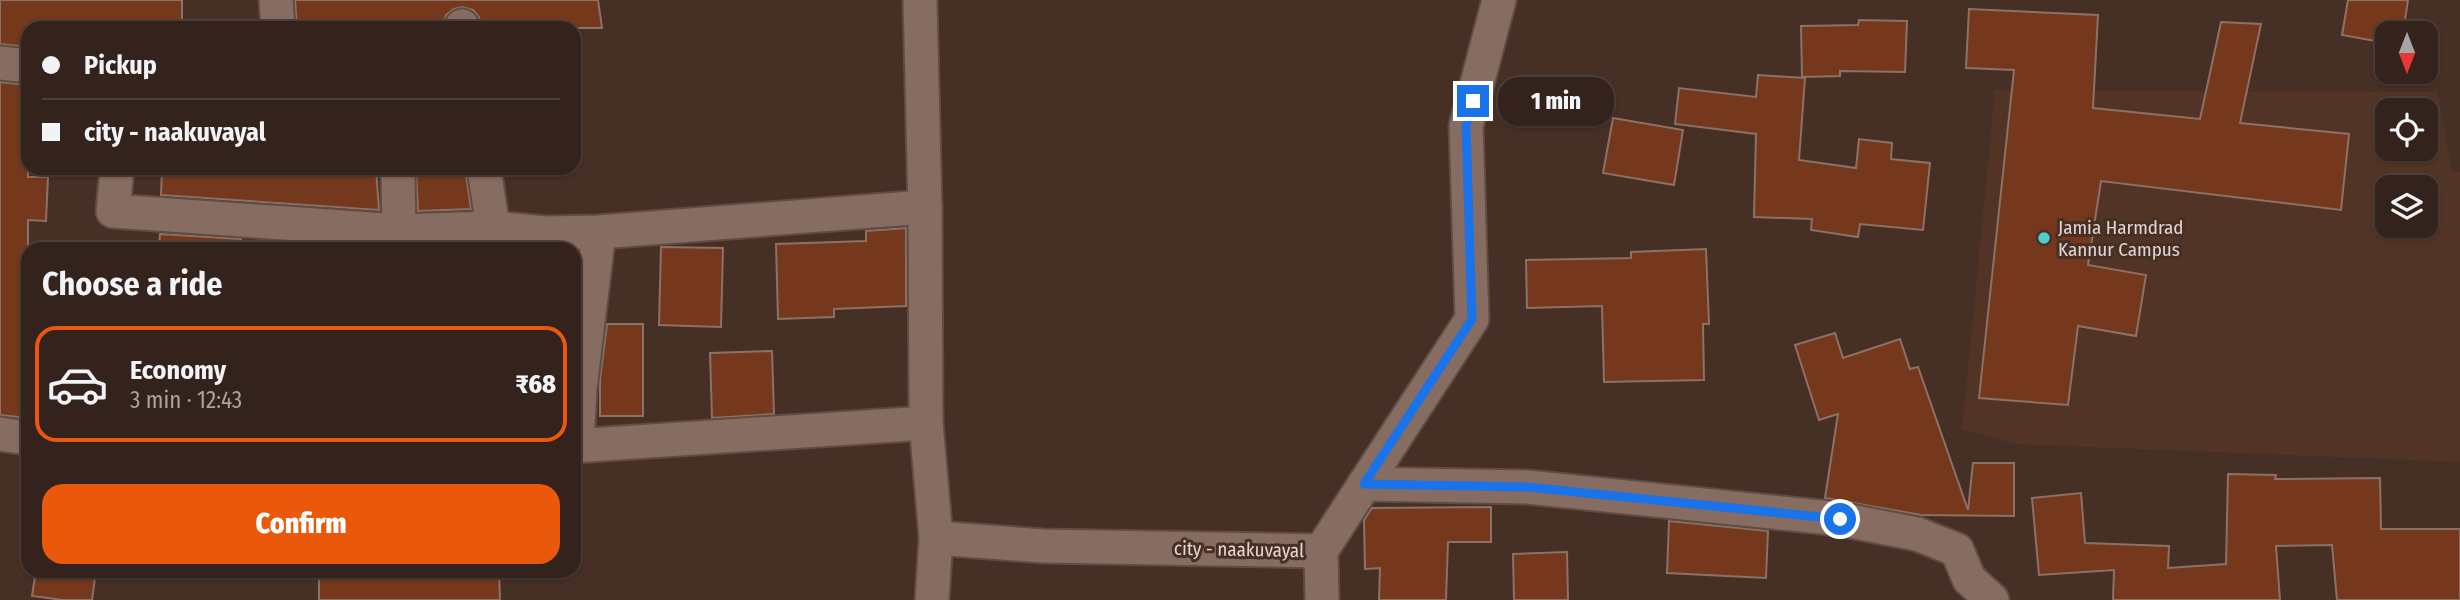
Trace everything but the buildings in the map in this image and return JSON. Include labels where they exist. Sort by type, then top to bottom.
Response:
[{"type":"street","points":[[276,0],[278,21]]},
{"type":"street","points":[[919,0],[925,207],[926,423],[936,538],[932,600]]},
{"type":"street","name":"city - naakuvayal","points":[[936,538],[1043,546],[1321,551],[1472,319],[1466,126],[1499,0]]},
{"type":"street","points":[[0,63],[21,65]]},
{"type":"street","points":[[116,175],[113,211],[399,231],[493,228],[545,233],[599,232],[925,207]]},
{"type":"street","points":[[398,175],[399,231]]},
{"type":"street","points":[[485,175],[493,228]]},
{"type":"street","points":[[581,380],[599,232]]},
{"type":"street","points":[[581,446],[926,423]]},
{"type":"street","points":[[0,434],[21,437]]},
{"type":"street","points":[[1364,484],[1527,487],[1840,519],[1917,534],[1958,550],[1969,579],[1992,600]]},
{"type":"street","points":[[1321,551],[1322,600]]},
{"type":"shaded area","points":[[1995,90],[2438,92],[2452,170],[2460,172],[2460,462],[2015,444],[1962,429]]},
{"type":"place","name":"Jamia Harmdrad Kannur Campus","points":[[2044,238]]},
{"type":"route","points":[[1473,101],[1466,126],[1472,319],[1364,484],[1527,487],[1840,519]]}]
